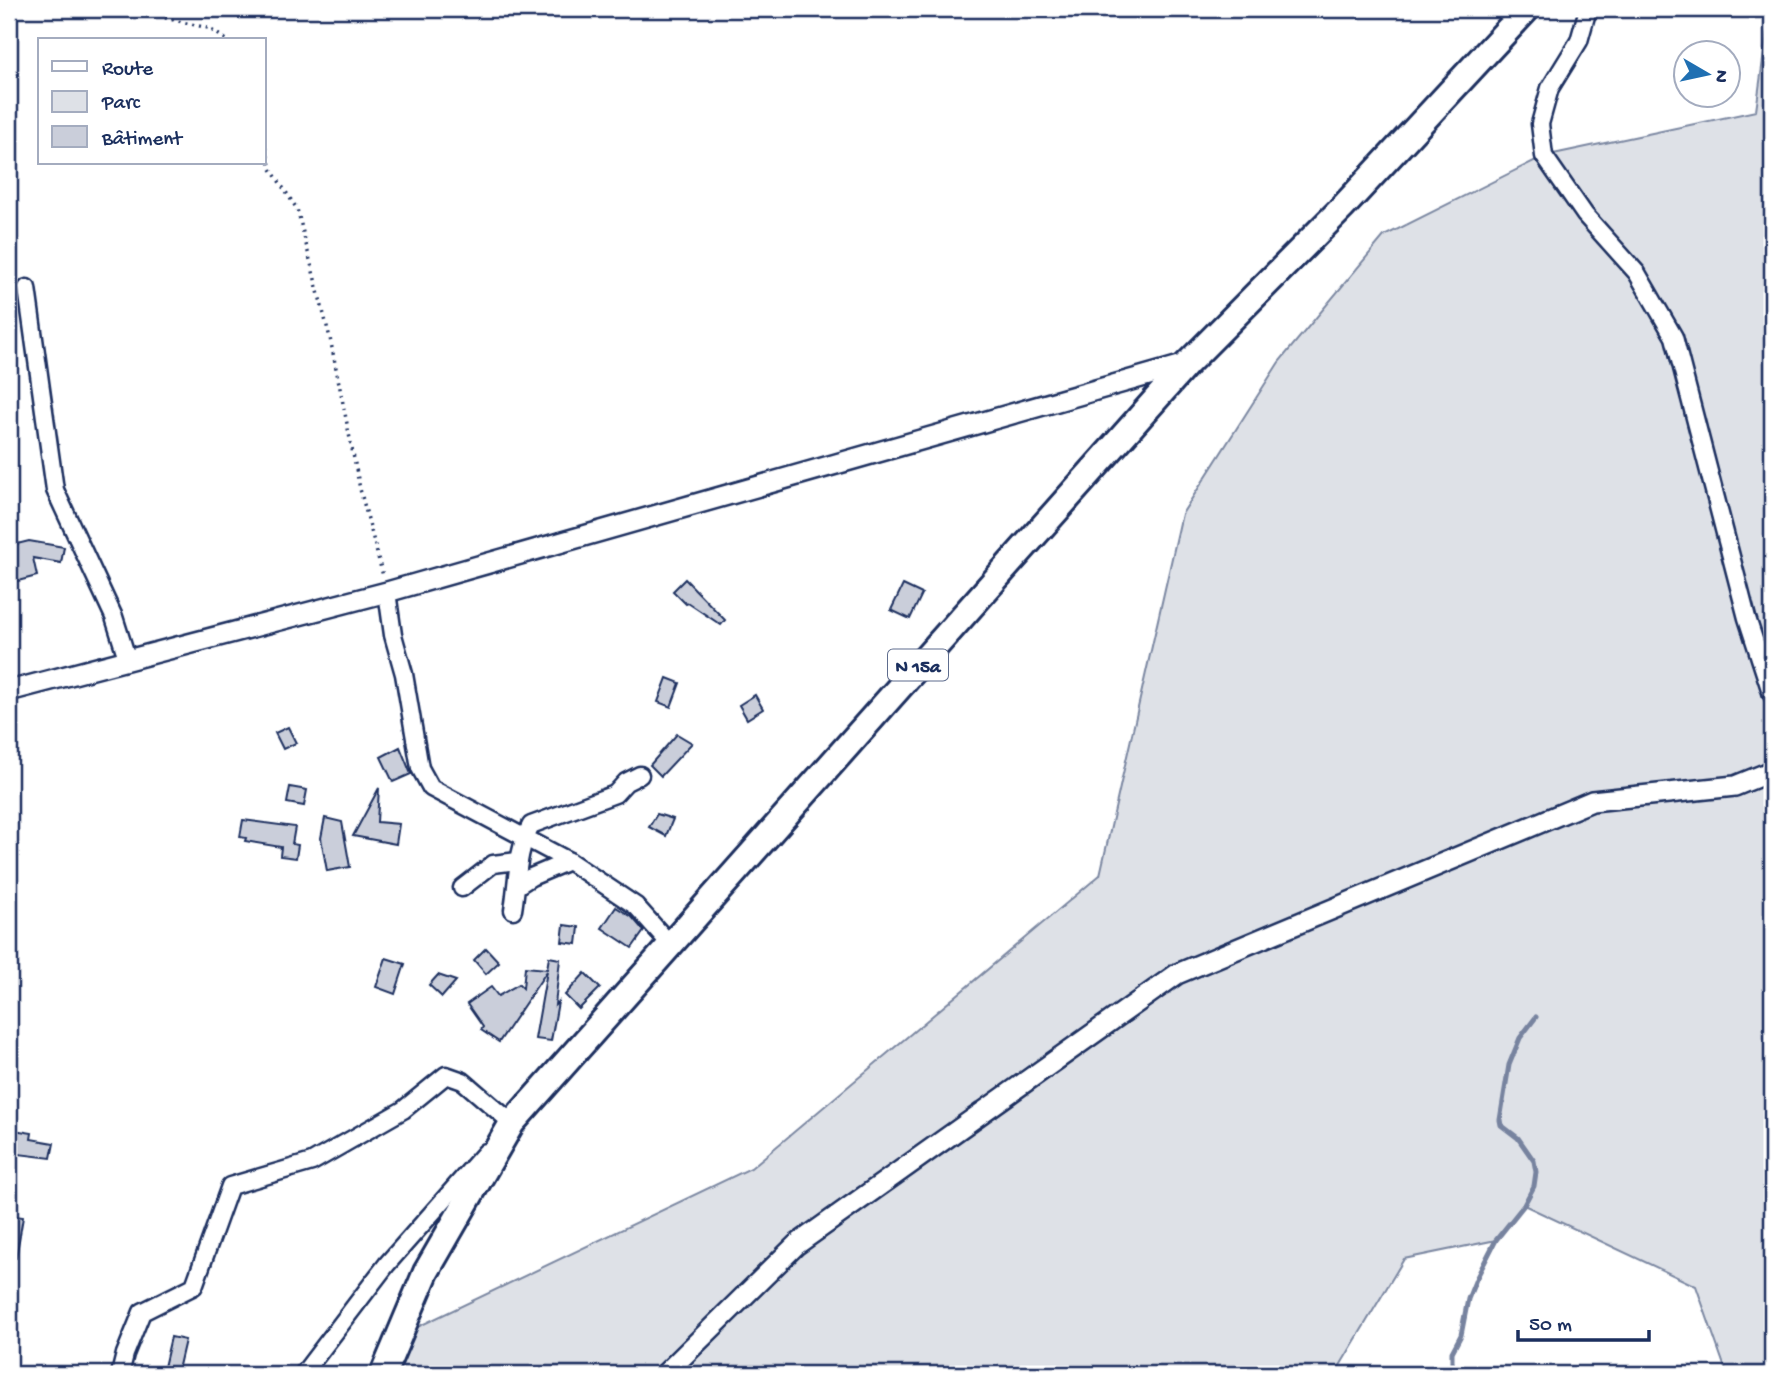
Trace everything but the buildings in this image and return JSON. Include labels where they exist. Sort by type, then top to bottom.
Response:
[{"type":"highway","name":"N 15a","points":[[383,1374],[426,1272],[512,1123],[1187,364],[1342,208],[1527,9]]},
{"type":"street","points":[[1588,9],[1579,41],[1550,88],[1540,124],[1544,156],[1585,215],[1637,273],[1674,337],[1746,618],[1772,695]]},
{"type":"street","points":[[27,288],[55,490],[114,617],[127,659]]},
{"type":"street","points":[[9,691],[387,592],[1187,364]]},
{"type":"street","points":[[387,592],[420,768],[431,788],[569,861],[636,906],[670,944]]},
{"type":"street","points":[[665,1374],[796,1245],[1177,974],[1592,801],[1735,786],[1772,771]]},
{"type":"street","points":[[513,910],[518,861],[523,838],[531,825],[615,794],[626,782],[640,775]]},
{"type":"street","points":[[462,888],[493,864],[518,861]]},
{"type":"street","points":[[517,886],[569,861]]},
{"type":"street","points":[[120,1374],[142,1312],[194,1286],[230,1186],[312,1161],[403,1110],[446,1075],[463,1081],[512,1123],[387,1264],[303,1374]]},
{"type":"path","points":[[155,9],[161,16],[208,28],[224,38]]},
{"type":"path","points":[[266,150],[271,169],[297,209],[330,338],[360,489],[387,592]]},
{"type":"green space","points":[[1770,9],[1772,1374],[1727,1374],[1696,1286],[1524,1205],[1496,1240],[1404,1259],[1335,1374],[382,1374],[411,1330],[751,1168],[1100,875],[1182,514],[1279,362],[1384,236],[1544,156],[1756,111]]},
{"type":"waterway","points":[[1452,1374],[1452,1352],[1461,1335],[1468,1299],[1476,1279],[1496,1240],[1524,1205],[1534,1186],[1534,1161],[1518,1138],[1501,1125],[1500,1120],[1509,1065],[1520,1038],[1536,1017]]}]
